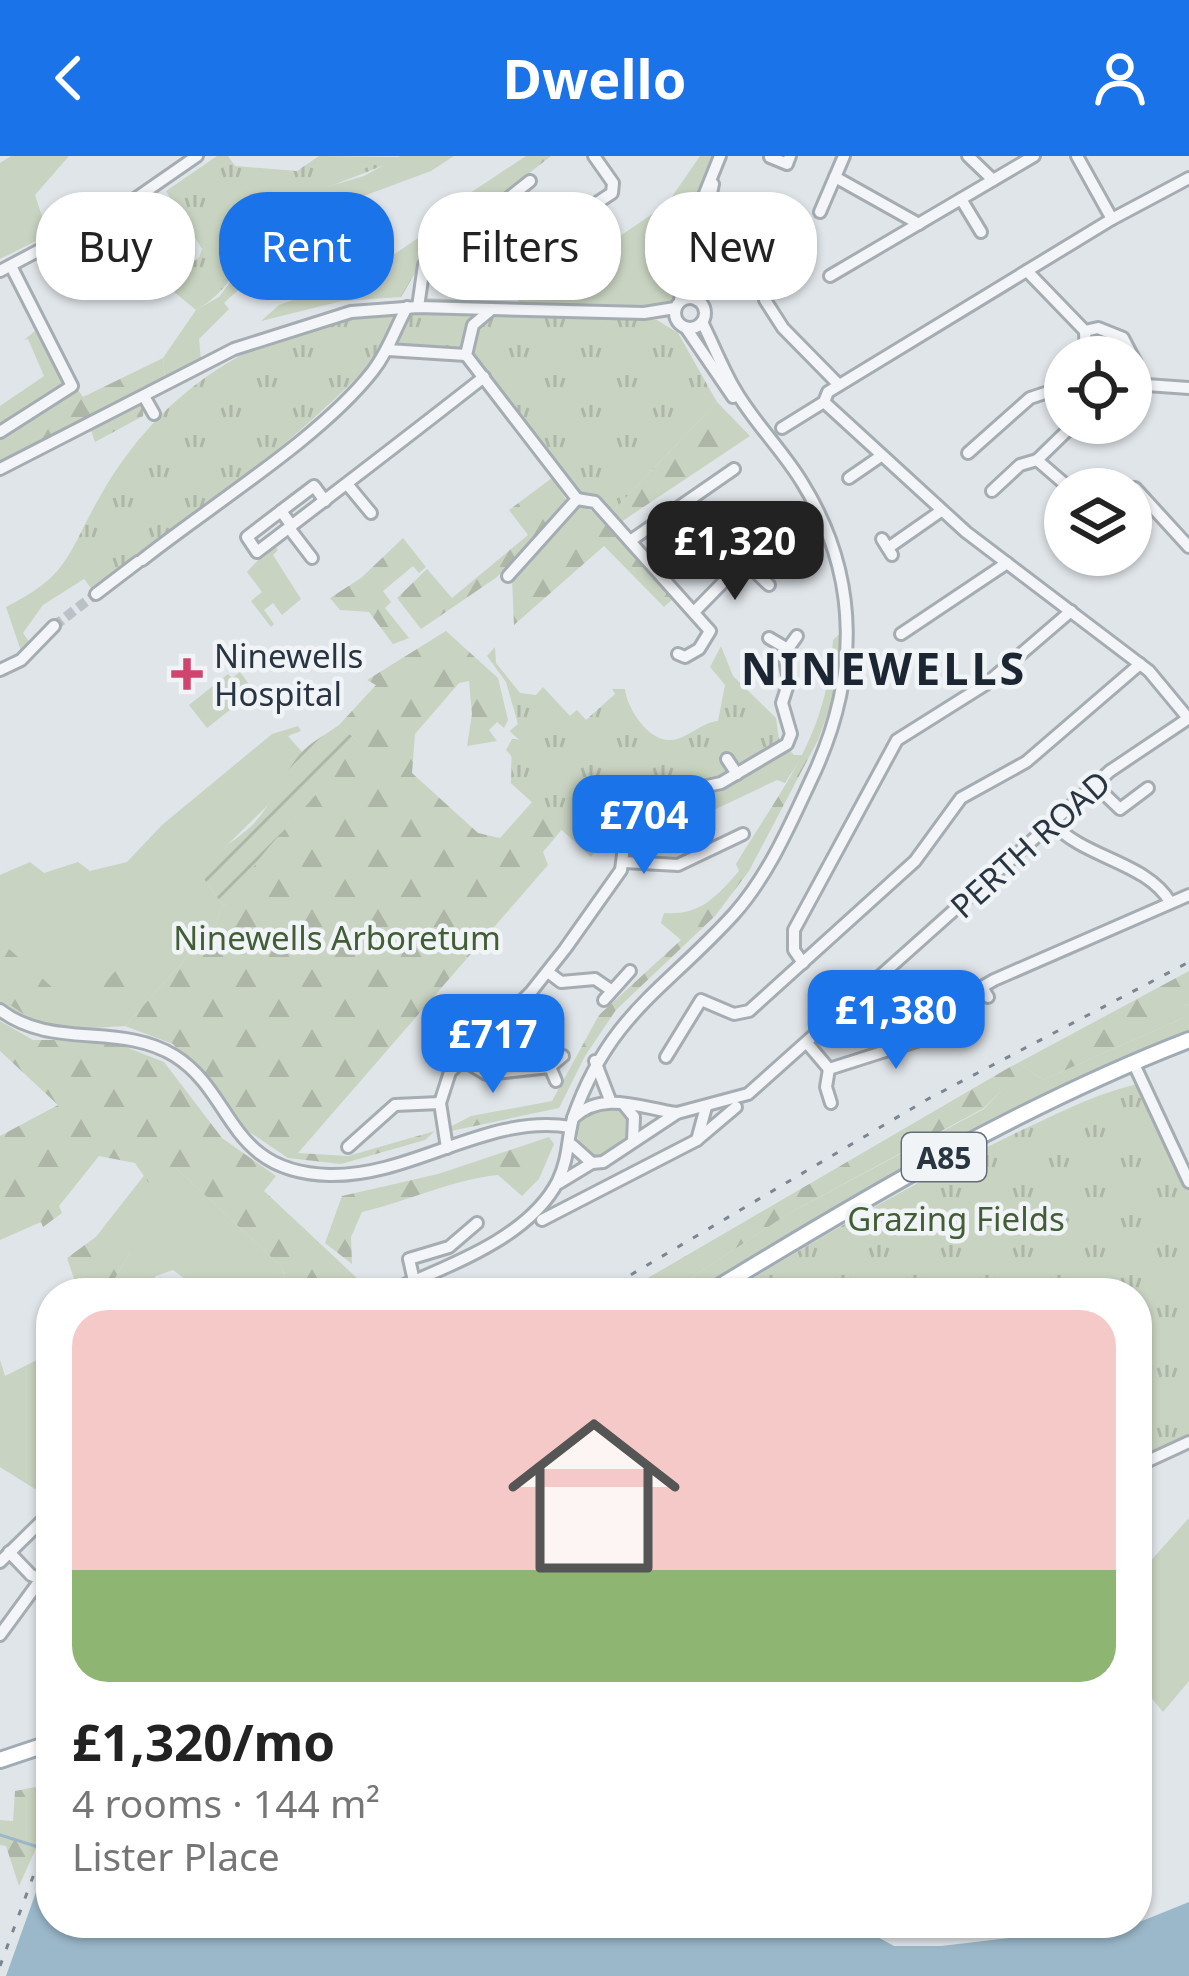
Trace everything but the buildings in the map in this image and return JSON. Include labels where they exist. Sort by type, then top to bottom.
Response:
[{"type":"main road","name":"A85","points":[[733,1278],[867,1196],[1133,1062],[1189,1040]]},
{"type":"main road","points":[[0,1755],[36,1745]]},
{"type":"street","points":[[594,156],[615,186],[606,192]]},
{"type":"street","points":[[770,157],[787,164],[790,156]]},
{"type":"street","points":[[820,212],[844,156]]},
{"type":"street","points":[[968,156],[993,180]]},
{"type":"street","points":[[830,277],[1034,156]]},
{"type":"street","points":[[1077,156],[1112,219]]},
{"type":"street","points":[[0,432],[72,386],[6,269],[189,158]]},
{"type":"street","points":[[712,192],[719,160]]},
{"type":"street","points":[[719,160],[688,233],[678,304],[682,326],[782,454]]},
{"type":"street","points":[[836,177],[920,224]]},
{"type":"street","points":[[782,428],[824,402],[839,386],[1112,219],[1189,178]]},
{"type":"street","points":[[96,594],[311,429],[368,377],[412,307],[424,266],[530,181]]},
{"type":"street","points":[[961,199],[981,232]]},
{"type":"street","points":[[1027,271],[1085,336]]},
{"type":"street","points":[[572,1123],[595,1061],[640,1002],[738,910],[775,855],[837,721],[848,669],[845,602],[818,512],[735,390],[702,322],[705,310],[698,300],[644,314]]},
{"type":"street","points":[[765,300],[777,321],[839,386]]},
{"type":"street","points":[[0,469],[199,371],[234,349],[351,311],[492,309],[644,314],[682,326],[702,322]]},
{"type":"street","points":[[466,355],[473,325],[492,309]]},
{"type":"street","points":[[1085,332],[1098,328],[1118,336]]},
{"type":"street","points":[[388,350],[466,355],[577,499],[595,502],[694,612],[710,636],[685,657],[678,654]]},
{"type":"street","points":[[325,501],[314,486],[247,537],[257,552],[275,544],[290,527],[325,501],[347,484],[484,377]]},
{"type":"street","points":[[1152,385],[1189,388]]},
{"type":"street","points":[[968,452],[1030,398],[1044,394]]},
{"type":"street","points":[[145,398],[154,414]]},
{"type":"street","points":[[824,402],[941,511],[1140,664],[1188,718]]},
{"type":"street","points":[[992,491],[1019,465],[1037,460],[1053,444]]},
{"type":"street","points":[[849,478],[881,456]]},
{"type":"street","points":[[1037,460],[1066,485],[1135,488],[1189,548]]},
{"type":"street","points":[[630,541],[734,469]]},
{"type":"street","points":[[347,484],[371,514]]},
{"type":"street","points":[[508,576],[577,499]]},
{"type":"street","points":[[281,511],[312,558]]},
{"type":"street","points":[[887,547],[941,511]]},
{"type":"street","points":[[694,612],[744,562],[769,585]]},
{"type":"street","points":[[901,634],[1007,563]]},
{"type":"street","points":[[803,963],[794,950],[794,930],[897,740],[986,684],[1071,611]]},
{"type":"street","points":[[0,670],[21,660],[54,626]]},
{"type":"street","points":[[447,1148],[440,1103],[450,1072],[548,972],[624,862],[625,839],[634,823],[669,806],[684,791],[737,774],[776,754],[791,734],[782,703],[789,681],[786,648],[797,636]]},
{"type":"street","points":[[769,638],[786,648]]},
{"type":"street","points":[[666,1056],[700,1000],[742,1015],[915,861],[961,798],[1026,762],[1140,664]]},
{"type":"street","name":"PERTH ROAD","points":[[610,1100],[677,1113],[748,1094],[1095,785],[1188,718]]},
{"type":"street","points":[[727,759],[737,774]]},
{"type":"street","points":[[1095,785],[1120,809],[1148,788]]},
{"type":"street","points":[[1053,823],[1070,841],[1158,886],[1170,902]]},
{"type":"street","points":[[624,862],[678,865],[743,834]]},
{"type":"street","points":[[729,843],[737,856]]},
{"type":"street","points":[[988,997],[982,987],[994,980],[1189,895]]},
{"type":"street","points":[[548,972],[561,982],[595,980],[607,995],[630,971]]},
{"type":"street","points":[[0,1010],[43,1032],[107,1034],[171,1054],[190,1067],[242,1139],[293,1168],[326,1175],[364,1172],[530,1122],[572,1123],[610,1100],[595,1061]]},
{"type":"street","points":[[920,1026],[925,1039]]},
{"type":"street","points":[[829,1069],[943,1034]]},
{"type":"street","points":[[807,1043],[829,1069],[826,1087],[831,1102]]},
{"type":"street","points":[[461,1059],[485,1074],[550,1067],[562,1056]]},
{"type":"street","points":[[1133,1062],[1189,1182]]},
{"type":"street","points":[[550,1067],[556,1081]]},
{"type":"street","points":[[348,1147],[365,1139],[395,1105],[440,1103]]},
{"type":"street","points":[[626,1106],[637,1128],[633,1141]]},
{"type":"street","points":[[697,1140],[706,1107]]},
{"type":"street","points":[[542,1220],[697,1140],[736,1107]]},
{"type":"street","name":"PERTH ROAD","points":[[419,1278],[508,1233],[556,1185],[592,1163],[616,1156],[677,1113]]},
{"type":"street","name":"PERTH ROAD","points":[[556,1185],[572,1145],[572,1123]]},
{"type":"street","points":[[572,1145],[592,1163]]},
{"type":"street","points":[[616,1156],[626,1177]]},
{"type":"street","points":[[409,1259],[449,1247],[477,1223]]},
{"type":"street","points":[[395,1249],[409,1259],[412,1278]]},
{"type":"street","points":[[1152,1459],[1189,1442]]},
{"type":"street","points":[[36,1526],[4,1557],[36,1575]]},
{"type":"street","points":[[0,1635],[17,1625],[36,1596]]},
{"type":"green space","points":[[11,156],[69,156],[36,192],[36,241],[0,259],[0,163]]},
{"type":"green space","points":[[217,156],[228,156],[235,166],[297,171],[319,156],[401,157],[319,192],[219,192],[219,293],[196,310],[184,300],[195,300],[195,260],[202,249],[195,238],[195,192],[166,191]]},
{"type":"green space","points":[[400,156],[454,156],[431,171],[374,192],[315,192],[364,176]]},
{"type":"green space","points":[[526,156],[551,156],[505,192],[472,192]]},
{"type":"green space","points":[[700,156],[713,156],[699,192],[675,192]]},
{"type":"green space","points":[[645,219],[645,300],[672,300],[668,306],[421,303],[621,300],[621,235]]},
{"type":"green space","points":[[418,238],[418,268],[401,297],[394,297],[394,254]]},
{"type":"green space","points":[[219,297],[227,300],[224,303],[229,309],[199,339],[201,360],[165,378],[163,358],[196,310]]},
{"type":"green space","points":[[293,300],[357,300],[261,321]]},
{"type":"green space","points":[[411,310],[657,320],[678,333],[717,402],[611,513],[581,496],[469,353],[383,350],[280,447],[95,593],[84,579],[43,605],[23,633],[30,643],[21,651],[6,607],[42,585],[64,563],[125,457],[190,389],[269,342],[361,315]]},
{"type":"green space","points":[[35,331],[62,382],[61,389],[0,428],[0,406],[44,376],[28,339],[24,340]]},
{"type":"green space","points":[[163,358],[165,378],[145,389],[143,416],[95,442],[87,419],[0,461],[0,436],[76,387],[83,397]]},
{"type":"green space","points":[[717,402],[750,436],[621,522],[611,513]]},
{"type":"green space","points":[[552,478],[567,501],[497,577],[421,629],[397,598],[427,569],[452,598],[528,535],[509,510]]},
{"type":"green space","points":[[577,504],[592,511],[673,599],[664,607],[604,546],[514,625],[512,579]]},
{"type":"green space","points":[[403,538],[426,567],[419,573],[413,566],[383,591],[391,602],[385,608],[409,638],[393,644],[369,612],[340,610],[330,598],[361,578]]},
{"type":"green space","points":[[273,544],[278,550],[273,555],[301,599],[282,615],[273,603],[264,610],[274,624],[271,627],[251,601],[262,592],[247,572]]},
{"type":"green space","points":[[844,630],[832,702],[818,740],[749,871],[715,916],[616,1010],[585,1056],[559,1108],[451,1131],[448,1128],[471,1116],[552,1101],[599,1015],[681,940],[661,923],[664,913],[697,908],[715,897],[739,871],[736,864],[812,732],[822,705],[833,640]]},
{"type":"green space","name":"Ninewells Arboretum","points":[[446,631],[498,678],[508,720],[504,728],[497,722],[489,730],[497,741],[467,746],[472,714],[469,681],[459,683],[415,734],[412,773],[478,833],[500,838],[533,801],[511,783],[512,739],[520,740],[510,731],[518,724],[514,703],[569,821],[543,852],[548,865],[298,1153],[348,1156],[435,1131],[425,1140],[341,1164],[288,1158],[239,1125],[173,1044],[125,1026],[216,925],[223,905],[235,902],[257,861],[318,791],[341,750],[358,741],[339,725],[376,685],[367,680]]},
{"type":"green space","points":[[721,646],[733,676],[776,718],[779,740],[794,755],[803,755],[785,783],[777,780],[642,844],[629,791],[631,818],[615,826],[591,857],[511,783],[512,757],[506,750],[512,739],[520,741],[510,731],[518,724],[506,682],[487,656],[495,647],[496,663],[520,693],[536,695],[543,687],[570,716],[577,710],[586,720],[615,694],[612,689],[625,689],[642,724],[667,740],[718,721],[725,685],[710,667]]},
{"type":"green space","points":[[240,672],[254,691],[207,728],[189,705],[228,674],[232,678]]},
{"type":"green space","points":[[339,725],[359,742],[342,750],[319,791],[257,862],[235,903],[223,905],[204,879],[209,864],[260,816],[300,754]]},
{"type":"green space","points":[[298,726],[301,731],[288,736],[302,752],[268,805],[223,849],[204,879],[223,905],[216,925],[125,1026],[44,1025],[0,1003],[0,875],[30,862],[44,873],[78,862],[90,871],[127,862],[162,825],[272,734]]},
{"type":"green space","points":[[0,941],[53,988],[47,992],[49,1022],[34,1021],[0,998]]},
{"type":"green space","points":[[137,958],[145,970],[119,1017],[100,1005],[99,990],[124,961]]},
{"type":"green space","points":[[1189,971],[1189,1004],[1180,1008],[1183,1018],[1043,1080],[1018,1063]]},
{"type":"green space","points":[[1189,1004],[1189,1034],[866,1193],[725,1278],[691,1278],[788,1214],[984,1109],[1014,1077],[1010,1067],[1018,1063],[1043,1080],[1183,1018],[1179,1008]]},
{"type":"green space","points":[[0,1021],[33,1040],[108,1040],[164,1062],[222,1138],[276,1176],[264,1191],[357,1278],[285,1278],[282,1267],[176,1168],[171,1185],[163,1189],[148,1182],[135,1163],[99,1156],[59,1206],[62,1213],[43,1227],[41,1222],[0,1240],[0,1136],[58,1105],[0,1051]]},
{"type":"green space","points":[[1010,1067],[1015,1077],[984,1108],[788,1214],[691,1278],[648,1278]]},
{"type":"green space","name":"Grazing Fields","points":[[1143,1083],[1189,1182],[1189,1442],[1152,1459],[1152,1278],[754,1278],[984,1148],[1111,1091]]},
{"type":"green space","points":[[603,1105],[621,1113],[629,1131],[621,1149],[603,1157],[585,1149],[577,1131],[585,1113]]},
{"type":"green space","points":[[549,1137],[554,1144],[539,1179],[522,1196],[498,1175],[464,1181],[362,1212],[351,1237],[352,1264],[325,1243],[342,1196],[438,1174]]},
{"type":"green space","points":[[175,1167],[282,1267],[285,1278],[184,1278],[173,1270],[154,1278],[115,1278],[130,1253],[95,1238],[146,1173]]},
{"type":"green space","points":[[104,1231],[130,1253],[115,1278],[74,1278],[67,1258]]},
{"type":"green space","points":[[0,1360],[5,1376],[36,1360],[35,1489],[0,1467]]},
{"type":"green space","points":[[1189,1518],[1189,1681],[1163,1712],[1152,1698],[1152,1559]]},
{"type":"green space","points":[[36,1787],[36,1848],[19,1886],[6,1846],[0,1845],[0,1820],[13,1821],[15,1791]]},
{"type":"water","points":[[36,1892],[36,1938],[879,1938],[894,1946],[1009,1938],[1152,1938],[1152,1917],[1189,1902],[1189,1976],[6,1976]]},
{"type":"waterway","points":[[0,1835],[36,1846]]},
{"type":"tunnel","points":[[54,626],[96,594]]},
{"type":"railway","points":[[625,1278],[928,1099],[1189,962]]},
{"type":"railway","points":[[0,1966],[36,1869]]},
{"type":"place","name":"Ninewells Hospital","points":[[187,674]]},
{"type":"district","name":"NINEWELLS","points":[[884,667]]}]
